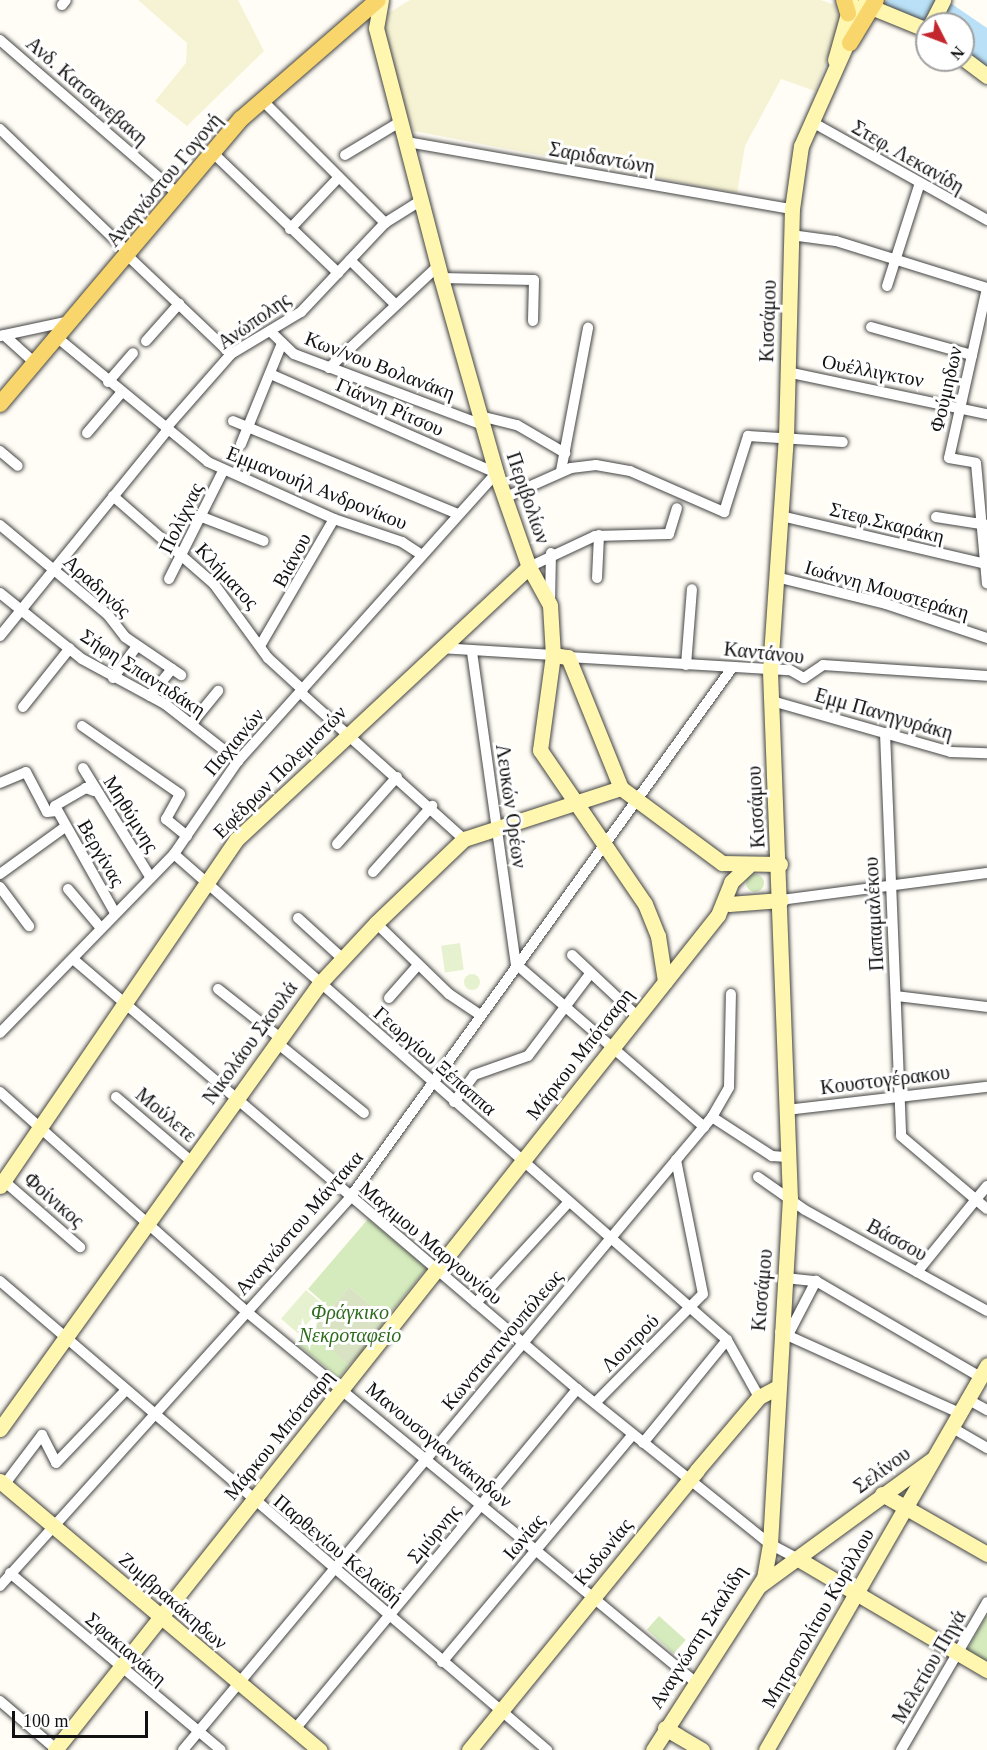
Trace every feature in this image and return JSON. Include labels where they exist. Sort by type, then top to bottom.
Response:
[{"type":"main road","name":"Αναγνώστου Γογονή","points":[[0,404],[75,320],[212,152],[263,101],[380,0]]},
{"type":"main road","name":"Περιβολίων","points":[[380,0],[376,28],[407,142],[420,201],[495,473],[506,497],[529,567],[550,604],[553,655],[540,750],[603,849],[652,917],[665,981]]},
{"type":"main road","points":[[850,43],[871,2],[915,24]]},
{"type":"main road","name":"Κισσάμου","points":[[832,76],[848,4]]},
{"type":"main road","name":"Κισσάμου","points":[[770,1544],[776,1388],[784,1332],[790,1199],[780,864],[770,670],[786,437],[792,208],[797,158],[832,76],[850,43]]},
{"type":"main road","name":"Εφέδρων Πολεμιστών","points":[[2,1183],[205,883],[258,816],[529,567]]},
{"type":"main road","points":[[553,655],[568,657],[621,788],[722,863],[748,866],[780,864]]},
{"type":"main road","name":"Νικολάου Σκουλά","points":[[0,1429],[278,1040],[320,983],[342,958],[464,839],[621,788]]},
{"type":"main road","points":[[722,863],[731,890],[781,900]]},
{"type":"main road","name":"Μάρκου Μπότσαρη","points":[[56,1750],[714,920],[748,866]]},
{"type":"main road","name":"Σελίνου","points":[[759,1586],[800,1560],[882,1494],[931,1460],[984,1371]]},
{"type":"main road","name":"Κυδωνίας","points":[[469,1750],[759,1397],[776,1388]]},
{"type":"main road","name":"Μητροπολίτου Κυρίλλου","points":[[766,1750],[931,1460]]},
{"type":"main road","name":"Ζυμβρακάκηδων","points":[[2,1483],[238,1684],[320,1750]]},
{"type":"main road","points":[[882,1494],[987,1554]]},
{"type":"main road","name":"Αναγνώστη Σκαλίδη","points":[[653,1750],[694,1681],[759,1586],[770,1544]]},
{"type":"main road","points":[[800,1560],[987,1670]]},
{"type":"main road","points":[[665,1728],[702,1750]]},
{"type":"street","name":"Ανδ. Κατσανεβακη","points":[[0,40],[178,194]]},
{"type":"street","points":[[263,101],[385,223]]},
{"type":"street","points":[[345,155],[400,122]]},
{"type":"street","name":"Στεφ. Λεκανίδη","points":[[812,122],[919,186],[987,220]]},
{"type":"street","points":[[0,129],[231,354]]},
{"type":"street","name":"Σαριδαντώνη","points":[[407,142],[792,208]]},
{"type":"street","points":[[212,152],[338,273]]},
{"type":"street","points":[[290,229],[339,177]]},
{"type":"street","points":[[887,286],[919,186]]},
{"type":"street","name":"Ανώπολης","points":[[0,636],[167,429],[231,354],[301,312],[385,223],[420,201]]},
{"type":"street","points":[[791,235],[836,241],[987,288]]},
{"type":"street","points":[[350,260],[395,304]]},
{"type":"street","points":[[329,368],[395,304],[439,272],[534,280],[533,321]]},
{"type":"street","name":"Φούμηδων","points":[[987,288],[949,458],[976,463],[984,525],[987,584]]},
{"type":"street","points":[[146,341],[179,304]]},
{"type":"street","points":[[2,336],[75,320]]},
{"type":"street","points":[[871,327],[972,355]]},
{"type":"street","points":[[561,471],[588,328]]},
{"type":"street","name":"Κων/νου Βολανάκη","points":[[270,331],[294,354],[482,420],[517,425],[564,453]]},
{"type":"street","points":[[2,336],[36,364]]},
{"type":"street","name":"Εμμανουήλ Ανδρονίκου","points":[[59,339],[121,393],[223,471],[334,519],[402,542],[422,555]]},
{"type":"street","points":[[975,341],[987,344]]},
{"type":"street","points":[[241,444],[282,343]]},
{"type":"street","points":[[108,382],[133,353]]},
{"type":"street","name":"Ουέλλιγκτον","points":[[788,372],[987,414]]},
{"type":"street","name":"Γιάννη Ρίτσου","points":[[270,374],[495,473]]},
{"type":"street","points":[[87,433],[121,393]]},
{"type":"street","points":[[233,421],[249,425],[457,514]]},
{"type":"street","points":[[506,497],[561,471],[596,465],[624,470],[724,512],[748,436],[843,442]]},
{"type":"street","points":[[0,451],[18,466]]},
{"type":"street","name":"Πολίχνας","points":[[169,579],[185,556],[223,471]]},
{"type":"street","name":"Παχιανών","points":[[0,1033],[174,854],[238,761],[495,473]]},
{"type":"street","name":"Κλήματος","points":[[113,496],[185,556],[242,615],[260,646],[302,691],[347,734],[432,806],[464,839]]},
{"type":"street","name":"Εφέδρων Πολεμιστών","points":[[529,567],[551,553],[599,535],[669,534],[676,508]]},
{"type":"street","name":"Στεφ.Σκαράκη","points":[[781,516],[985,564]]},
{"type":"street","points":[[202,517],[264,542]]},
{"type":"street","points":[[936,517],[984,525]]},
{"type":"street","name":"Βιάνου","points":[[260,646],[334,519]]},
{"type":"street","name":"Αραδηνός","points":[[0,525],[137,646],[176,672],[150,696]]},
{"type":"street","points":[[597,578],[599,535]]},
{"type":"street","points":[[550,604],[551,553]]},
{"type":"street","name":"Ιωάννη Μουστεράκη","points":[[776,578],[886,604],[987,639]]},
{"type":"street","points":[[686,665],[692,589]]},
{"type":"street","name":"Σήφη Σπαντιδάκη","points":[[0,593],[70,648],[113,678],[150,696],[191,724],[238,761]]},
{"type":"street","points":[[113,678],[137,646]]},
{"type":"street","points":[[23,707],[70,648]]},
{"type":"street","points":[[440,648],[472,652],[553,655]]},
{"type":"street","name":"Λευκών Ορέων","points":[[472,652],[516,964]]},
{"type":"street","name":"Καντάνου","points":[[568,657],[770,670],[804,678],[823,665],[987,676]]},
{"type":"street","name":"Αναγνώστου Μάντακα","points":[[0,1586],[10,1572],[349,1199],[516,964],[603,849],[732,668]]},
{"type":"street","points":[[191,724],[218,691]]},
{"type":"street","name":"Εμμ Πανηγυράκη","points":[[772,701],[951,752],[987,753]]},
{"type":"street","points":[[82,726],[180,794],[166,819],[187,836]]},
{"type":"street","name":"Παπαμαλέκου","points":[[885,733],[901,1136],[987,1209]]},
{"type":"street","name":"Μηθύμνης","points":[[83,768],[94,791],[151,878]]},
{"type":"street","name":"Βεργίνας","points":[[0,783],[26,772],[47,812],[57,811]]},
{"type":"street","points":[[337,844],[396,777]]},
{"type":"street","name":"Βεργίνας","points":[[94,791],[86,788],[60,802],[57,811],[115,913]]},
{"type":"street","points":[[373,872],[432,806]]},
{"type":"street","points":[[0,873],[65,827]]},
{"type":"street","name":"Γεωργίου Ξέπαππα","points":[[174,854],[432,1084],[727,1340],[759,1397]]},
{"type":"street","points":[[781,900],[987,873]]},
{"type":"street","points":[[0,887],[29,926]]},
{"type":"street","points":[[68,889],[101,928]]},
{"type":"street","points":[[298,918],[342,958]]},
{"type":"street","points":[[376,923],[418,965],[480,1015]]},
{"type":"street","points":[[572,955],[637,1016]]},
{"type":"street","name":"Μαχιμου Mαργουνίου","points":[[74,958],[126,1001],[349,1199],[577,1389],[770,1544],[800,1560]]},
{"type":"street","points":[[516,964],[704,1127]]},
{"type":"street","points":[[389,998],[418,965]]},
{"type":"street","points":[[454,1102],[474,1075],[528,1056],[590,974]]},
{"type":"street","points":[[218,989],[364,1113]]},
{"type":"street","name":"Κωνσταντινουπόλεως","points":[[183,1750],[712,1116],[729,1087],[731,994]]},
{"type":"street","points":[[896,996],[987,1007]]},
{"type":"street","name":"Κουστογέρακου","points":[[787,1110],[901,1094],[987,1087]]},
{"type":"street","name":"Μανουσογιαννάκηδων","points":[[0,1092],[149,1221],[247,1312],[694,1681]]},
{"type":"street","name":"Μούλετε","points":[[116,1097],[192,1161]]},
{"type":"street","points":[[712,1116],[772,1156],[788,1157]]},
{"type":"street","points":[[676,1160],[703,1294],[690,1308]]},
{"type":"street","name":"Βάσσου","points":[[758,1177],[790,1199],[987,1311]]},
{"type":"street","name":"Φοίνικος","points":[[2,1183],[80,1247]]},
{"type":"street","points":[[917,1272],[987,1186]]},
{"type":"street","points":[[476,1303],[569,1202]]},
{"type":"street","points":[[785,1278],[816,1281],[984,1371]]},
{"type":"street","name":"Παρθενίου Κελαϊδή","points":[[0,1281],[253,1502],[547,1750]]},
{"type":"street","name":"Κισσάμου","points":[[784,1332],[816,1281]]},
{"type":"street","name":"Λουτρού","points":[[595,1403],[690,1308]]},
{"type":"street","points":[[784,1332],[959,1413]]},
{"type":"street","points":[[643,1443],[727,1340]]},
{"type":"street","name":"Σμύρνης","points":[[295,1729],[577,1389]]},
{"type":"street","points":[[2,1483],[42,1435],[56,1463],[125,1391]]},
{"type":"street","points":[[967,1399],[987,1410]]},
{"type":"street","points":[[951,1427],[987,1448]]},
{"type":"street","name":"Ιωνίας","points":[[442,1662],[633,1434]]},
{"type":"street","name":"Σφακιανάκη","points":[[10,1572],[221,1750]]},
{"type":"street","name":"Μελετίου Πηγά","points":[[901,1750],[987,1602]]},
{"type":"street","points":[[0,1701],[56,1750]]},
{"type":"shaded area","points":[[138,0],[238,0],[264,51],[187,126],[155,101],[186,63],[187,43]]},
{"type":"shaded area","points":[[410,0],[821,0],[834,5],[841,23],[815,91],[781,79],[745,146],[737,193],[414,131],[399,97],[382,17]]},
{"type":"green space","points":[[755,874],[761,877],[764,883],[761,889],[755,892],[749,889],[746,883],[749,877]]},
{"type":"green space","points":[[460,943],[464,970],[445,972],[441,946]]},
{"type":"green space","points":[[469,974],[475,974],[480,982],[478,988],[469,990],[464,985],[464,979]]},
{"type":"green space","points":[[368,1219],[427,1268],[386,1318],[349,1287],[311,1332],[349,1365],[339,1378],[299,1345],[330,1308],[308,1289]]},
{"type":"green space","name":"Φράγκικο Νεκροταφείο","points":[[349,1287],[386,1318],[373,1342],[349,1365],[310,1333]]},
{"type":"green space","points":[[306,1290],[323,1305],[298,1334],[281,1319]]},
{"type":"green space","points":[[987,1615],[987,1666],[965,1653]]},
{"type":"green space","points":[[659,1616],[686,1640],[674,1653],[647,1629]]},
{"type":"water","points":[[887,0],[946,0],[964,12],[915,12],[915,19],[883,6]]},
{"type":"water","points":[[975,20],[987,28],[987,70],[975,60]]}]
